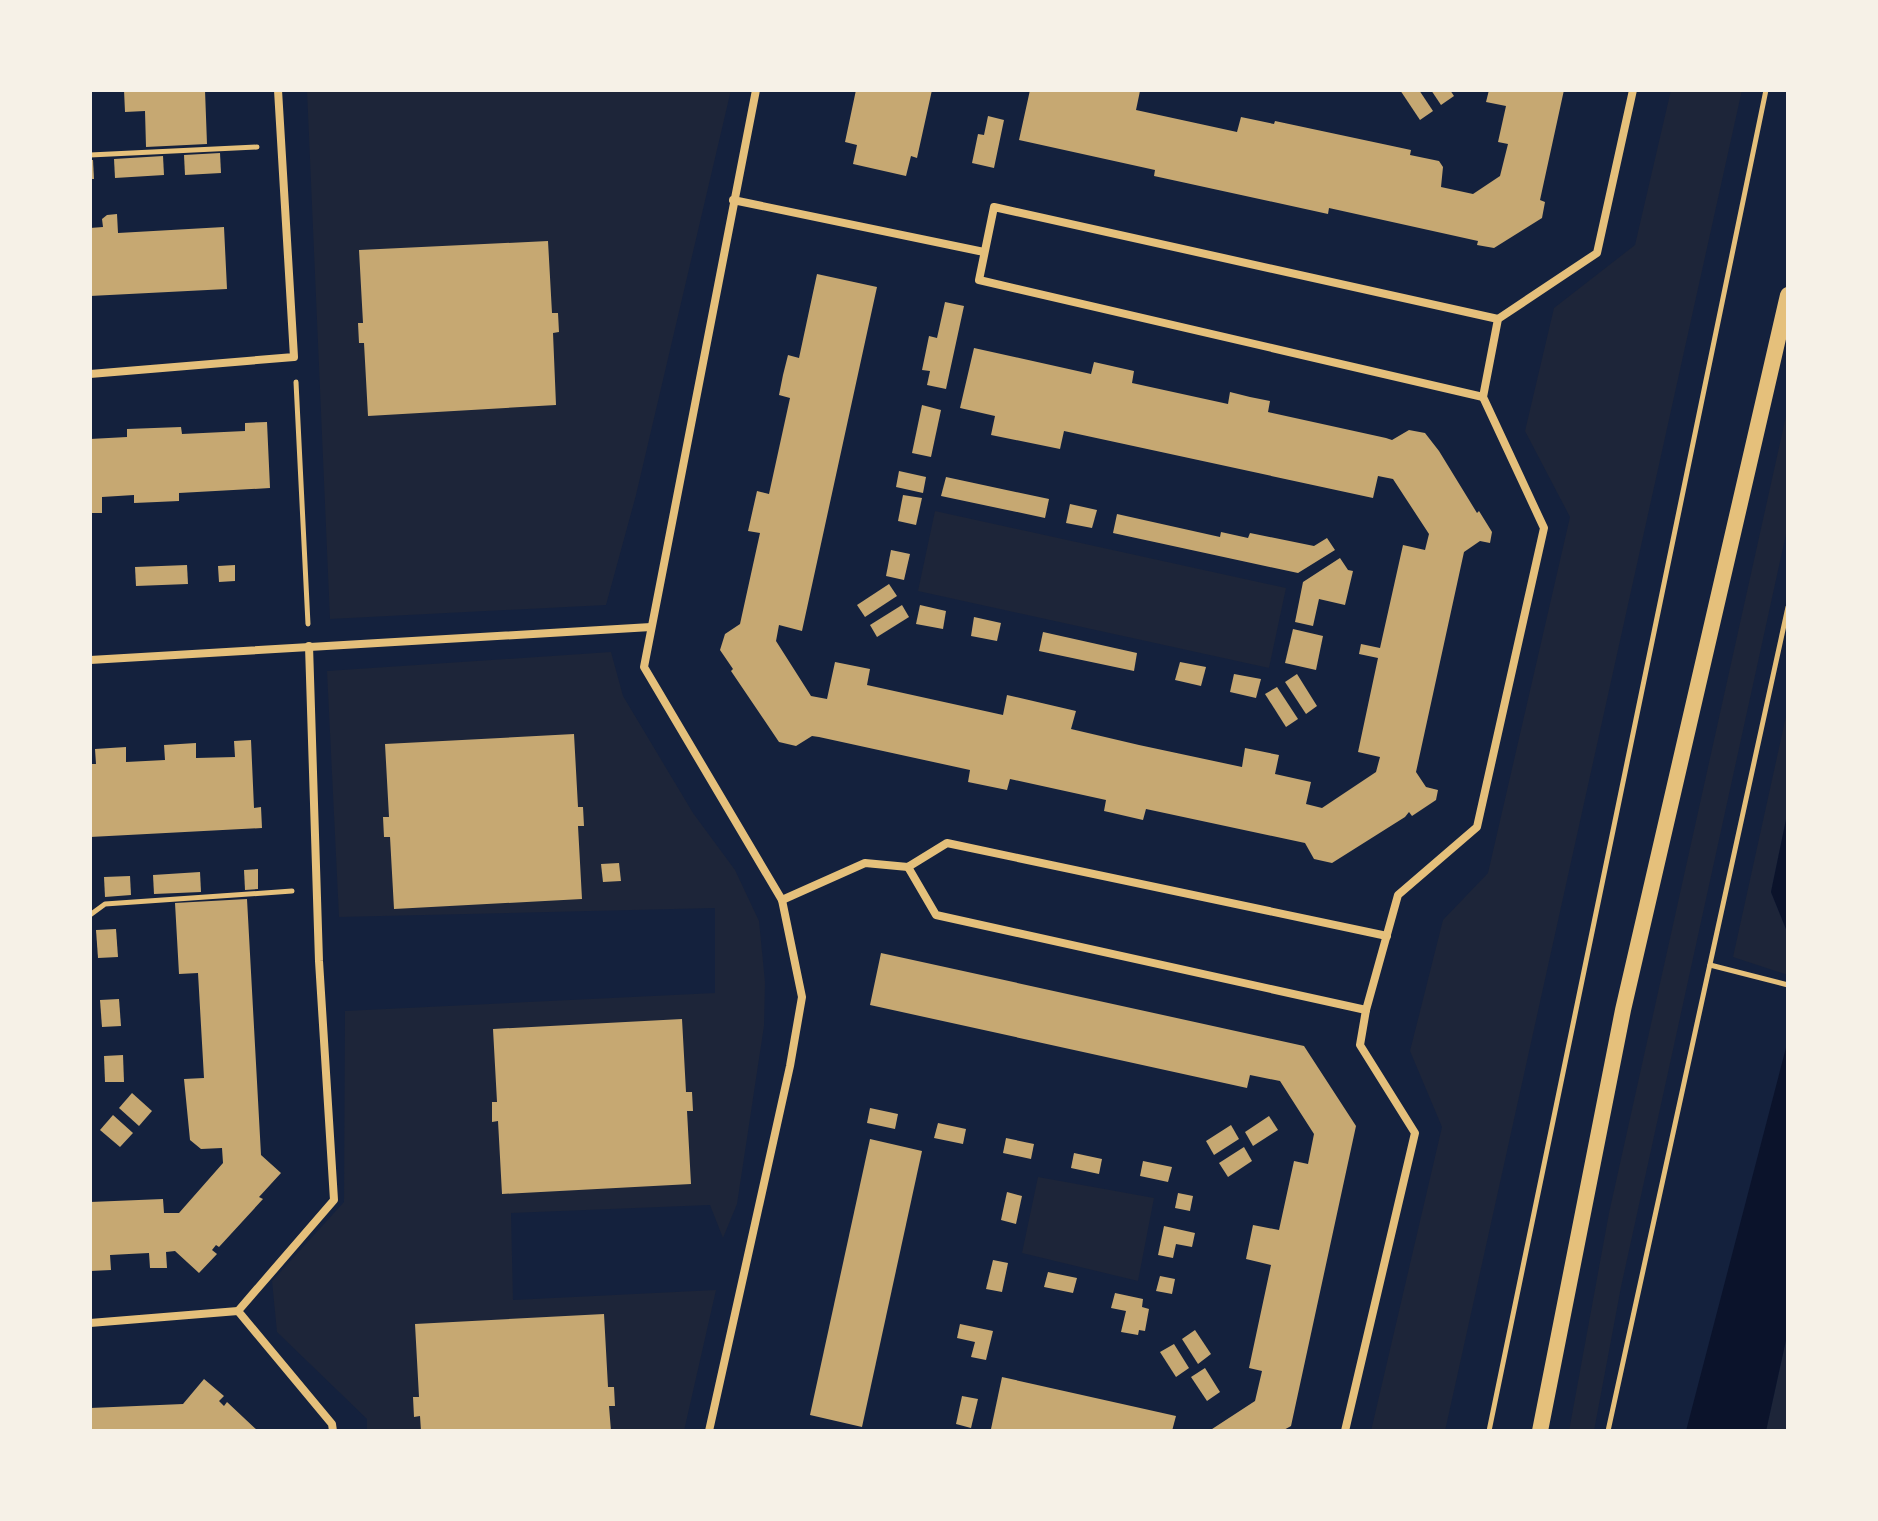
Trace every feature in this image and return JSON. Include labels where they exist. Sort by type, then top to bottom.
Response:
[{"type":"main road","points":[[1540,1431],[1623,1010],[1788,295]]},
{"type":"street","points":[[90,374],[294,357],[278,90]]},
{"type":"street","points":[[709,1431],[784,1096],[802,997],[782,900],[644,667],[756,90]]},
{"type":"street","points":[[1345,1431],[1415,1133],[1360,1045],[1366,1010],[1398,895],[1477,827],[1544,528],[1483,397],[1498,319],[1597,253],[1633,90]]},
{"type":"street","points":[[733,200],[984,252]]},
{"type":"street","points":[[1483,397],[979,280],[984,252],[994,207],[1498,319]]},
{"type":"street","points":[[90,660],[651,627]]},
{"type":"street","points":[[90,1323],[238,1311],[334,1200],[319,961],[309,646]]},
{"type":"street","points":[[782,900],[865,863],[908,867],[947,843],[1387,936]]},
{"type":"street","points":[[908,867],[936,915],[1366,1010]]},
{"type":"street","points":[[238,1311],[332,1424],[333,1431]]},
{"type":"path","points":[[1489,1431],[1766,90]]},
{"type":"path","points":[[90,155],[281,145]]},
{"type":"path","points":[[294,357],[309,646]]},
{"type":"path","points":[[1608,1431],[1788,607]]},
{"type":"path","points":[[90,915],[105,904],[317,889]]},
{"type":"path","points":[[1710,965],[1788,985]]},
{"type":"shaded area","points":[[307,90],[731,90],[636,495],[606,605],[330,619]]},
{"type":"shaded area","points":[[1671,90],[1742,90],[1445,1431],[1371,1431],[1442,1127],[1410,1051],[1443,920],[1488,873],[1570,517],[1525,431],[1554,308],[1635,245]]},
{"type":"shaded area","points":[[1788,407],[1788,525],[1621,1287],[1594,1431],[1569,1431],[1609,1213]]},
{"type":"shaded area","points":[[935,511],[1286,588],[1269,668],[918,591]]},
{"type":"shaded area","points":[[611,652],[623,696],[693,813],[735,870],[759,921],[765,982],[764,1026],[737,1204],[723,1238],[710,1205],[511,1213],[513,1300],[716,1290],[684,1431],[367,1431],[367,1419],[277,1332],[272,1281],[344,1202],[345,1011],[715,993],[715,908],[339,917],[327,671]]},
{"type":"shaded area","points":[[1788,707],[1788,810],[1771,892],[1788,934],[1788,975],[1733,957]]},
{"type":"shaded area","points":[[1788,810],[1788,934],[1771,892]]},
{"type":"shaded area","points":[[1788,1040],[1788,1331],[1766,1431],[1686,1431]]},
{"type":"shaded area","points":[[1038,1177],[1154,1198],[1138,1281],[1022,1253]]},
{"type":"shaded area","points":[[1788,1331],[1788,1431],[1766,1431]]},
{"type":"building","points":[[124,90],[205,90],[207,144],[146,147],[145,111],[125,112]]},
{"type":"building","points":[[856,90],[932,90],[917,158],[911,156],[906,176],[853,164],[857,145],[845,142]]},
{"type":"building","points":[[1030,90],[1135,90],[1140,91],[1136,110],[1237,132],[1241,117],[1274,124],[1275,121],[1411,150],[1410,155],[1439,161],[1443,167],[1441,187],[1473,194],[1500,176],[1508,144],[1498,142],[1506,106],[1486,102],[1489,90],[1564,90],[1540,200],[1545,202],[1542,218],[1494,248],[1477,245],[1478,241],[1329,208],[1328,214],[1154,176],[1155,170],[1019,140]]},
{"type":"building","points":[[1400,90],[1419,90],[1433,111],[1420,120]]},
{"type":"building","points":[[1431,90],[1450,90],[1454,96],[1441,105]]},
{"type":"building","points":[[988,116],[1004,120],[994,168],[972,163],[978,134],[984,135]]},
{"type":"building","points":[[220,153],[221,173],[185,175],[184,155]]},
{"type":"building","points":[[163,156],[164,175],[115,178],[114,159]]},
{"type":"building","points":[[90,160],[93,160],[94,179],[90,179]]},
{"type":"building","points":[[117,214],[118,233],[224,227],[227,289],[90,296],[90,228],[103,227],[102,219]]},
{"type":"building","points":[[548,241],[552,313],[558,313],[559,332],[553,333],[556,405],[368,416],[364,343],[359,343],[358,323],[363,323],[359,250]]},
{"type":"building","points":[[817,274],[877,287],[802,631],[779,625],[776,641],[811,696],[827,699],[835,662],[870,669],[867,685],[1003,715],[1007,695],[1076,711],[1071,729],[1139,745],[1242,767],[1245,748],[1279,755],[1275,774],[1311,782],[1306,804],[1322,808],[1376,772],[1380,757],[1358,752],[1378,658],[1359,654],[1361,644],[1380,648],[1403,545],[1425,550],[1429,534],[1393,479],[1378,476],[1373,498],[1064,431],[1060,449],[991,435],[995,416],[960,408],[974,348],[1091,374],[1094,362],[1134,371],[1132,383],[1228,404],[1230,392],[1270,401],[1268,412],[1392,440],[1409,430],[1425,433],[1492,532],[1490,543],[1480,541],[1464,552],[1416,772],[1426,787],[1438,790],[1436,800],[1412,816],[1409,812],[1332,863],[1314,859],[1305,843],[1146,809],[1143,820],[1104,811],[1106,800],[1010,779],[1007,790],[968,782],[970,770],[819,737],[812,736],[796,746],[779,742],[720,650],[725,634],[740,624],[760,533],[748,531],[757,491],[769,494],[790,398],[779,395],[783,375],[788,355],[799,358]]},
{"type":"building","points":[[945,302],[964,306],[946,389],[927,385],[930,371],[922,370],[929,336],[937,338]]},
{"type":"building","points":[[922,405],[941,410],[931,457],[912,453]]},
{"type":"building","points":[[267,422],[270,488],[179,493],[179,501],[134,503],[134,495],[102,497],[102,513],[90,513],[90,439],[127,437],[127,429],[181,427],[182,434],[245,431],[245,423]]},
{"type":"building","points":[[899,471],[926,477],[923,493],[896,487]]},
{"type":"building","points":[[946,477],[1049,499],[1045,518],[941,496]]},
{"type":"building","points":[[903,495],[922,498],[916,525],[898,521]]},
{"type":"building","points":[[1070,504],[1097,510],[1092,528],[1066,523]]},
{"type":"building","points":[[1117,514],[1220,537],[1221,532],[1248,538],[1250,533],[1314,546],[1327,538],[1335,550],[1298,573],[1113,533]]},
{"type":"building","points":[[891,550],[910,554],[904,580],[886,576]]},
{"type":"building","points":[[1340,558],[1348,570],[1353,571],[1345,605],[1319,599],[1313,626],[1295,622],[1303,582]]},
{"type":"building","points":[[187,565],[188,584],[136,586],[135,567]]},
{"type":"building","points":[[235,565],[235,581],[219,582],[218,566]]},
{"type":"building","points":[[889,584],[897,596],[865,617],[857,605]]},
{"type":"building","points":[[902,605],[909,617],[877,637],[870,625]]},
{"type":"building","points":[[920,605],[946,611],[943,629],[916,624]]},
{"type":"building","points":[[974,617],[1001,623],[997,641],[971,636]]},
{"type":"building","points":[[1293,629],[1323,636],[1316,670],[1285,663]]},
{"type":"building","points":[[1043,632],[1137,653],[1134,671],[1039,651]]},
{"type":"building","points":[[1180,662],[1206,667],[1201,686],[1175,680]]},
{"type":"building","points":[[1234,674],[1261,679],[1256,698],[1230,692]]},
{"type":"building","points":[[1297,674],[1317,706],[1306,714],[1285,682]]},
{"type":"building","points":[[1277,687],[1298,719],[1286,727],[1265,694]]},
{"type":"building","points":[[574,734],[578,807],[583,807],[584,826],[578,826],[582,899],[394,909],[390,837],[384,837],[383,817],[389,817],[385,744]]},
{"type":"building","points":[[251,740],[254,808],[261,807],[262,828],[90,837],[90,764],[96,764],[95,749],[126,747],[126,762],[165,760],[164,745],[196,743],[196,758],[235,757],[234,741]]},
{"type":"building","points":[[619,863],[621,881],[603,882],[601,864]]},
{"type":"building","points":[[258,869],[258,889],[245,890],[244,870]]},
{"type":"building","points":[[200,872],[201,892],[154,894],[153,875]]},
{"type":"building","points":[[130,876],[131,895],[105,897],[104,877]]},
{"type":"building","points":[[247,899],[261,1155],[281,1173],[259,1197],[263,1199],[219,1247],[216,1245],[212,1250],[217,1254],[199,1273],[175,1251],[166,1252],[167,1268],[150,1268],[149,1253],[110,1255],[111,1270],[90,1271],[90,1202],[163,1199],[164,1213],[179,1213],[223,1163],[222,1148],[201,1149],[190,1140],[184,1079],[204,1078],[198,973],[179,974],[175,903]]},
{"type":"building","points":[[116,929],[118,957],[98,958],[96,930]]},
{"type":"building","points":[[881,953],[1304,1046],[1356,1126],[1291,1426],[1282,1431],[1209,1431],[1255,1401],[1262,1371],[1249,1368],[1271,1265],[1246,1259],[1253,1225],[1279,1230],[1294,1161],[1308,1164],[1314,1134],[1280,1081],[1250,1075],[1247,1088],[870,1005]]},
{"type":"building","points":[[119,999],[121,1026],[102,1027],[100,1000]]},
{"type":"building","points":[[682,1019],[686,1092],[692,1092],[693,1111],[687,1111],[691,1184],[502,1194],[498,1121],[492,1122],[492,1102],[497,1102],[493,1029]]},
{"type":"building","points":[[123,1055],[124,1082],[105,1082],[104,1056]]},
{"type":"building","points":[[132,1093],[152,1111],[139,1126],[119,1108]]},
{"type":"building","points":[[870,1108],[898,1114],[895,1129],[867,1123]]},
{"type":"building","points":[[113,1115],[133,1133],[120,1147],[100,1130]]},
{"type":"building","points":[[1269,1116],[1278,1130],[1253,1146],[1245,1132]]},
{"type":"building","points":[[938,1123],[966,1129],[963,1144],[934,1138]]},
{"type":"building","points":[[1231,1125],[1239,1139],[1214,1155],[1206,1141]]},
{"type":"building","points":[[1006,1138],[1034,1144],[1031,1159],[1003,1153]]},
{"type":"building","points":[[870,1139],[922,1151],[862,1427],[810,1415]]},
{"type":"building","points":[[1244,1147],[1252,1161],[1228,1177],[1219,1163]]},
{"type":"building","points":[[1074,1153],[1102,1159],[1099,1174],[1071,1168]]},
{"type":"building","points":[[1143,1161],[1172,1167],[1168,1182],[1140,1176]]},
{"type":"building","points":[[1007,1192],[1022,1196],[1016,1224],[1001,1220]]},
{"type":"building","points":[[1178,1193],[1193,1196],[1190,1211],[1175,1208]]},
{"type":"building","points":[[1164,1226],[1195,1233],[1192,1247],[1176,1244],[1173,1258],[1158,1255]]},
{"type":"building","points":[[993,1260],[1008,1263],[1002,1292],[986,1289]]},
{"type":"building","points":[[1048,1272],[1077,1278],[1073,1293],[1044,1287]]},
{"type":"building","points":[[1160,1276],[1175,1279],[1172,1294],[1156,1291]]},
{"type":"building","points":[[1115,1293],[1143,1299],[1142,1307],[1149,1309],[1145,1331],[1139,1330],[1138,1335],[1121,1332],[1126,1311],[1111,1308]]},
{"type":"building","points":[[604,1314],[608,1387],[614,1387],[615,1406],[609,1406],[611,1431],[421,1431],[420,1416],[414,1417],[413,1397],[419,1397],[415,1324]]},
{"type":"building","points":[[960,1324],[993,1331],[986,1360],[971,1357],[975,1342],[957,1338]]},
{"type":"building","points":[[1195,1330],[1211,1354],[1198,1364],[1182,1339]]},
{"type":"building","points":[[1174,1344],[1189,1368],[1176,1377],[1160,1352]]},
{"type":"building","points":[[1205,1368],[1220,1392],[1207,1401],[1191,1377]]},
{"type":"building","points":[[1002,1377],[1176,1416],[1172,1431],[991,1429]]},
{"type":"building","points":[[204,1379],[224,1396],[219,1401],[224,1406],[227,1402],[258,1431],[90,1431],[90,1408],[183,1404]]},
{"type":"building","points":[[962,1396],[978,1399],[971,1428],[956,1424]]}]
